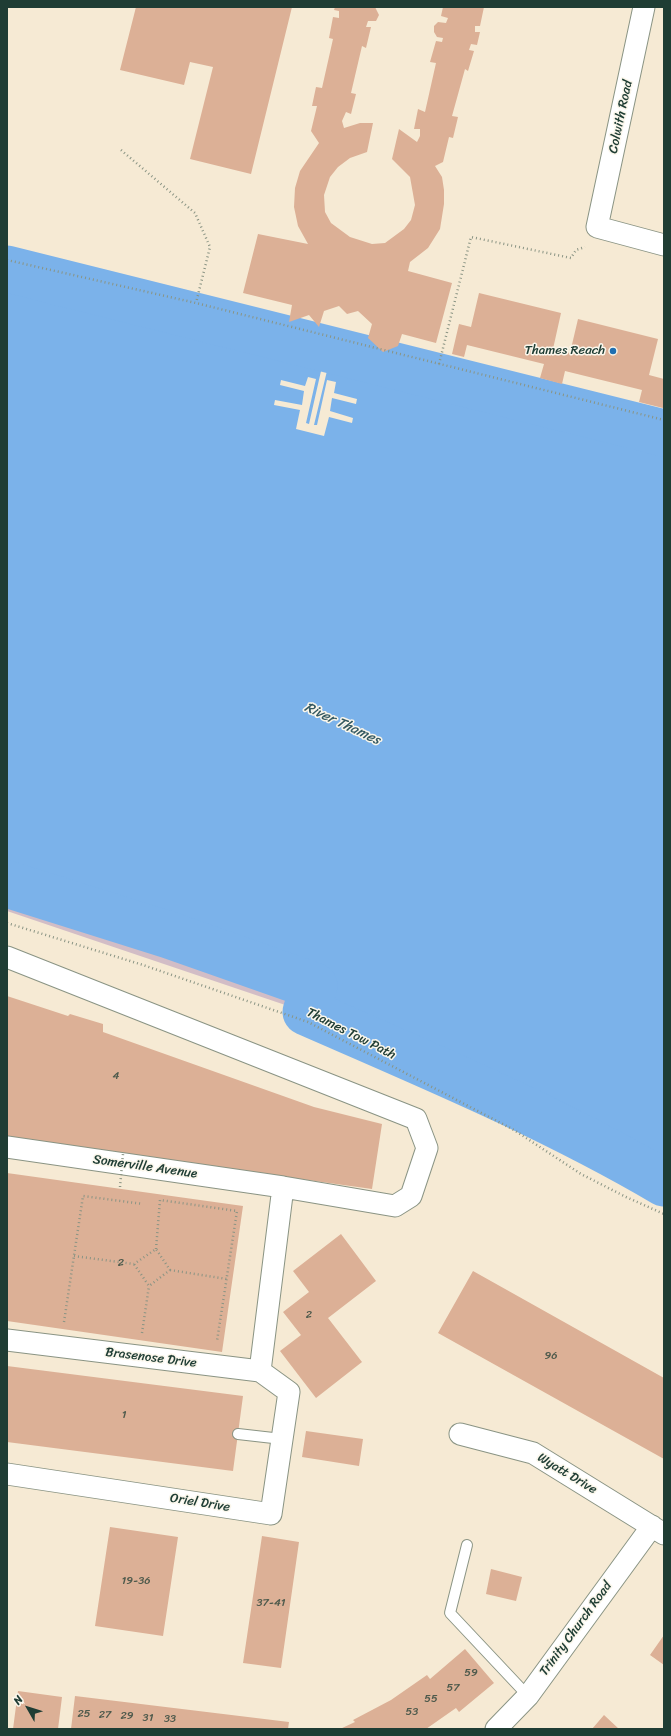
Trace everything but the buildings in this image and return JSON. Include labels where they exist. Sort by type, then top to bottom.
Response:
[{"type":"street","name":"Colwith Road","points":[[593,236],[644,7]]},
{"type":"street","points":[[593,236],[664,245]]},
{"type":"street","name":"Somerville Avenue","points":[[7,957],[416,1119],[427,1148],[411,1196],[395,1206],[283,1187],[7,1147]]},
{"type":"street","points":[[260,1371],[283,1187]]},
{"type":"street","name":"Brasenose Drive","points":[[7,1340],[260,1371],[289,1392]]},
{"type":"street","name":"Oriel Drive","points":[[7,1474],[271,1514],[289,1392]]},
{"type":"street","name":"Wyatt Drive","points":[[460,1434],[533,1453],[658,1530]]},
{"type":"street","name":"Trinity Church Road","points":[[496,1729],[528,1696],[658,1530]]},
{"type":"lane","points":[[238,1434],[282,1439]]},
{"type":"lane","points":[[467,1545],[450,1613],[528,1696]]},
{"type":"path","points":[[121,150],[195,213],[210,247],[196,303]]},
{"type":"path","points":[[439,364],[471,237],[570,258],[576,250],[593,236]]},
{"type":"path","points":[[7,260],[196,303],[664,420]]},
{"type":"path","name":"Thames Tow Path","points":[[7,923],[144,965],[308,1022],[514,1130],[539,1144],[581,1174],[664,1214]]},
{"type":"path","points":[[120,1187],[123,1154]]},
{"type":"path","points":[[72,1324],[64,1323],[83,1196],[143,1204]]},
{"type":"path","points":[[170,1270],[156,1249],[160,1200],[237,1211],[218,1342],[211,1340]]},
{"type":"path","points":[[74,1256],[134,1264],[156,1249]]},
{"type":"path","points":[[134,1264],[149,1286],[142,1334],[134,1333]]},
{"type":"path","points":[[149,1286],[170,1270],[227,1279]]},
{"type":"shaded area","points":[[7,884],[169,935],[314,986],[306,1012],[7,911]]},
{"type":"water","name":"River Thames","points":[[7,269],[664,433],[664,1183],[577,1135],[533,1113],[306,1012],[314,986],[169,935],[7,884]]},
{"type":"pier","points":[[326,349],[332,350],[314,425],[317,425],[327,380],[336,382],[334,393],[357,399],[356,404],[332,398],[330,411],[353,418],[352,423],[329,417],[324,436],[296,429],[300,410],[274,405],[275,400],[302,405],[304,391],[280,385],[281,380],[305,386],[308,377],[316,379],[306,423],[309,424]]},
{"type":"waterway","points":[[7,269],[664,433]]},
{"type":"waterway","points":[[7,884],[169,935],[314,986],[306,1012],[533,1113],[577,1135],[664,1183]]},
{"type":"place","name":"Thames Reach","points":[[613,351]]}]
